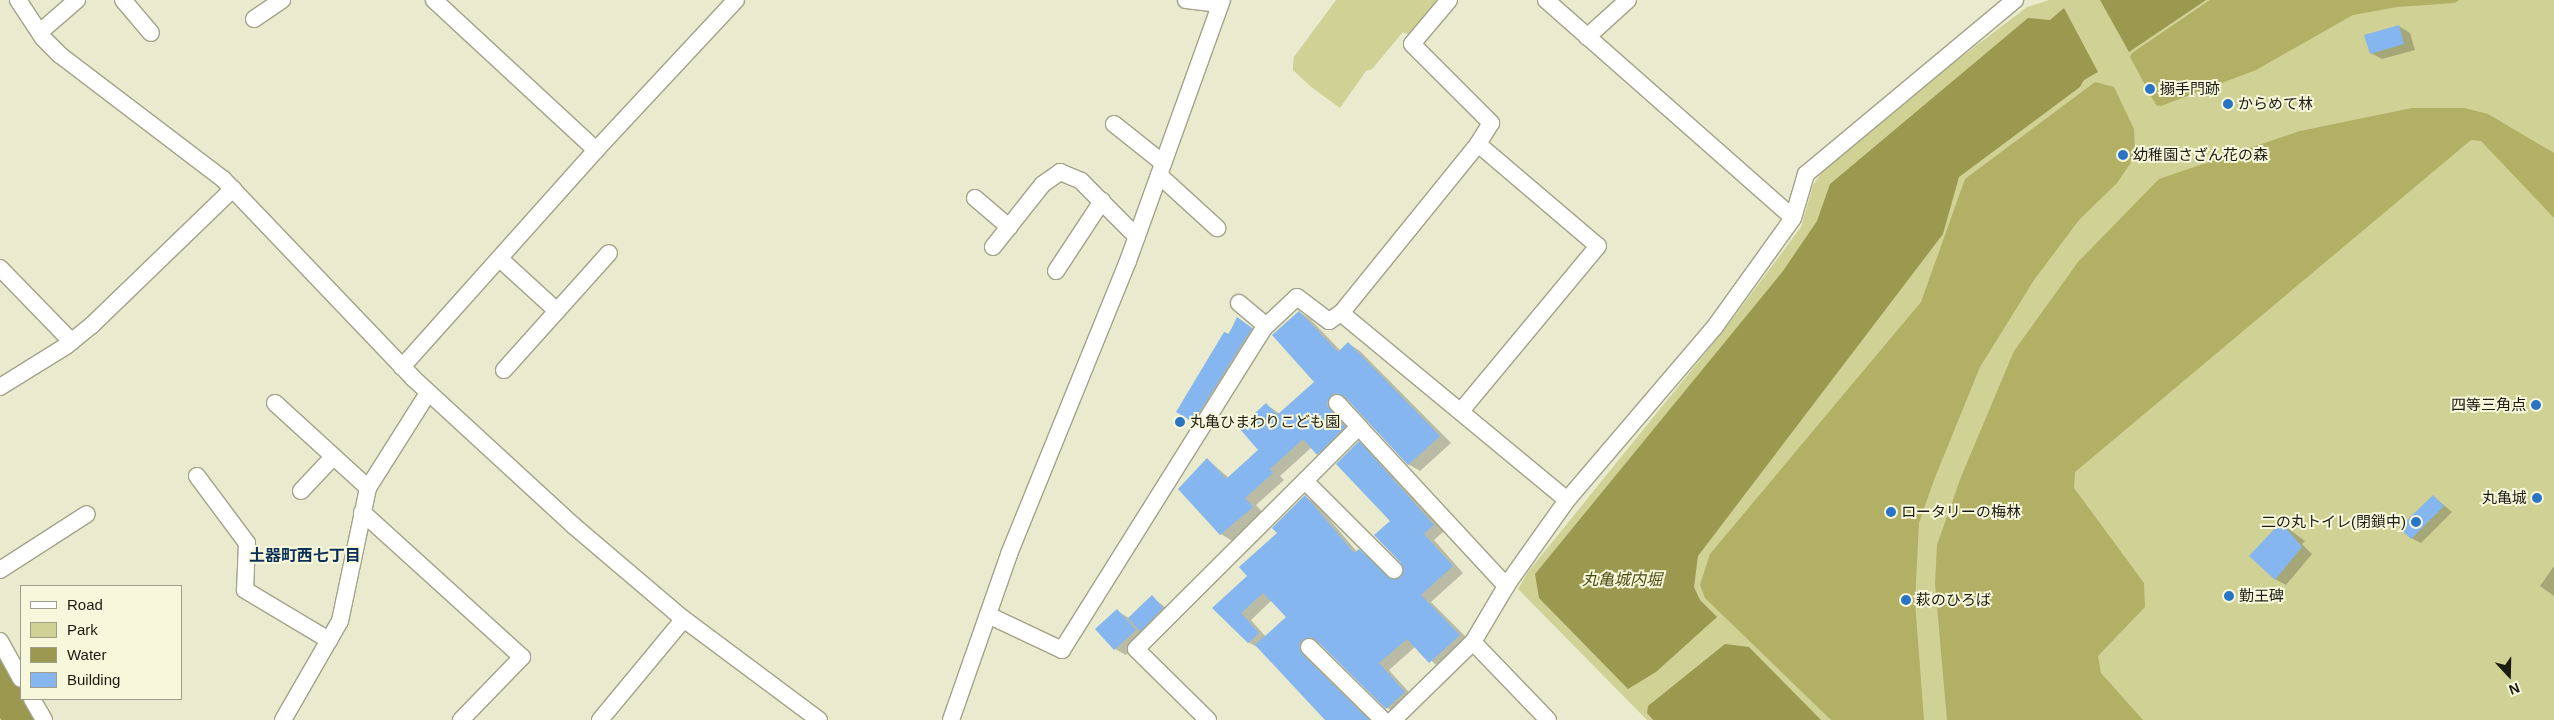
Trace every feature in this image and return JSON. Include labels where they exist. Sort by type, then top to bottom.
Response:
[{"type":"street","points":[[18,0],[40,32],[81,72],[233,189],[428,393],[574,526],[684,619],[818,720]]},
{"type":"street","points":[[40,32],[78,0]]},
{"type":"street","points":[[123,0],[150,33]]},
{"type":"street","points":[[434,0],[596,150]]},
{"type":"street","points":[[402,367],[596,150],[736,0]]},
{"type":"street","points":[[951,720],[1012,545],[1137,236],[1221,2],[1186,0]]},
{"type":"street","points":[[988,615],[1062,650],[1266,326],[1297,297],[1329,321],[1341,313],[1478,144],[1491,122],[1412,44],[1449,0]]},
{"type":"street","points":[[1546,0],[1793,218]]},
{"type":"street","points":[[1587,37],[1628,0]]},
{"type":"street","points":[[1392,720],[1473,642],[1506,586],[1567,500],[1714,328],[1793,218],[1806,174],[2015,0]]},
{"type":"street","points":[[254,19],[284,4]]},
{"type":"street","points":[[1114,124],[1161,169],[1217,228]]},
{"type":"street","points":[[1461,411],[1598,246],[1478,144]]},
{"type":"street","points":[[993,247],[1043,184],[1060,172],[1081,181],[1137,236]]},
{"type":"street","points":[[0,387],[72,342],[233,189]]},
{"type":"street","points":[[975,198],[1009,227]]},
{"type":"street","points":[[1056,271],[1102,202]]},
{"type":"street","points":[[504,370],[609,253]]},
{"type":"street","points":[[500,259],[558,311]]},
{"type":"street","points":[[0,268],[72,342]]},
{"type":"street","points":[[1238,303],[1266,326]]},
{"type":"street","points":[[1341,313],[1567,500]]},
{"type":"street","points":[[283,720],[340,621],[359,540],[362,512],[368,488],[428,393]]},
{"type":"street","points":[[275,403],[368,488]]},
{"type":"street","points":[[1337,403],[1506,586]]},
{"type":"street","points":[[1208,720],[1136,649],[1359,428]]},
{"type":"street","points":[[301,491],[334,457]]},
{"type":"street","points":[[198,476],[247,543],[244,590],[328,640]]},
{"type":"street","points":[[1305,481],[1394,570]]},
{"type":"street","points":[[362,512],[522,658],[461,720]]},
{"type":"street","points":[[0,570],[87,514]]},
{"type":"street","points":[[600,720],[684,619]]},
{"type":"street","points":[[0,641],[20,677]]},
{"type":"street","points":[[1473,642],[1548,720]]},
{"type":"street","points":[[1309,647],[1383,720]]},
{"type":"street","points":[[33,700],[44,720]]},
{"type":"green space","points":[[1336,0],[1439,0],[1411,36],[1403,32],[1372,69],[1366,71],[1340,108],[1310,86],[1293,70],[1294,57]]},
{"type":"green space","points":[[2049,0],[2554,0],[2554,720],[1647,720],[1518,589],[1528,572],[1728,325],[1801,227],[1813,185],[1824,169],[1931,80],[2027,7]]},
{"type":"shaded area","points":[[2210,0],[2459,0],[2455,3],[2397,7],[2353,15],[2256,70],[2161,106],[2156,105],[2130,57],[2132,53]]},
{"type":"shaded area","points":[[2095,82],[2114,87],[2134,129],[2135,149],[2130,164],[2117,183],[2079,220],[2034,280],[1980,367],[1934,480],[1919,523],[1915,602],[1924,720],[1831,720],[1705,598],[1700,585],[1710,554],[1921,302],[1965,179]]},
{"type":"shaded area","points":[[2412,108],[2464,108],[2488,114],[2554,153],[2554,218],[2481,141],[2471,140],[2075,472],[2074,488],[2144,583],[2145,607],[2098,656],[2101,673],[2143,720],[1947,720],[1935,584],[1937,545],[1961,477],[2014,351],[2078,262],[2159,179],[2300,131]]},
{"type":"water","points":[[2100,0],[2206,0],[2129,52]]},
{"type":"water","name":"丸亀城内堀","points":[[2064,8],[2098,72],[2084,80],[2080,87],[1959,177],[1943,234],[1698,556],[1694,587],[1700,600],[1717,617],[1656,672],[1628,689],[1539,598],[1535,574],[1783,271],[1817,221],[1830,184],[2028,18],[2050,20]]},
{"type":"water","points":[[1725,644],[1749,647],[1821,720],[1653,720],[1647,713],[1648,706]]},
{"type":"building","points":[[2399,25],[2404,44],[2370,54],[2364,35]]},
{"type":"building","points":[[1299,311],[1338,352],[1348,342],[1440,436],[1408,465],[1344,396],[1334,393],[1328,400],[1327,406],[1345,427],[1317,455],[1303,439],[1270,469],[1273,473],[1245,498],[1253,507],[1220,535],[1178,489],[1207,458],[1226,479],[1258,450],[1239,428],[1266,403],[1277,415],[1314,382],[1272,335]]},
{"type":"building","points":[[1237,317],[1252,328],[1193,422],[1176,412],[1224,332],[1229,334]]},
{"type":"building","points":[[1359,441],[1434,525],[1424,534],[1453,566],[1421,595],[1460,635],[1429,663],[1407,639],[1379,663],[1405,692],[1386,709],[1316,640],[1311,637],[1302,640],[1299,645],[1302,654],[1369,720],[1325,720],[1255,645],[1286,617],[1263,593],[1241,613],[1259,633],[1248,643],[1212,608],[1247,576],[1239,567],[1277,533],[1272,528],[1305,495],[1354,553],[1359,549],[1391,579],[1401,577],[1401,563],[1374,535],[1390,521],[1336,464]]},
{"type":"building","name":"二の丸トイレ(閉鎖中)","points":[[2433,495],[2444,506],[2411,539],[2399,528]]},
{"type":"building","points":[[2281,522],[2302,547],[2275,580],[2249,556]]},
{"type":"building","points":[[1152,595],[1163,608],[1140,631],[1128,618]]},
{"type":"building","points":[[1117,609],[1136,630],[1114,650],[1095,629]]},
{"type":"waterway","points":[[0,677],[21,720]]},
{"type":"place","name":"搦手門跡","points":[[2150,89]]},
{"type":"place","name":"からめて林","points":[[2228,104]]},
{"type":"place","name":"幼稚園さざん花の森","points":[[2123,155]]},
{"type":"place","name":"四等三角点","points":[[2536,405]]},
{"type":"place","name":"丸亀ひまわりこども園","points":[[1180,422]]},
{"type":"place","name":"丸亀城","points":[[2537,498]]},
{"type":"place","name":"ロータリーの梅林","points":[[1891,512]]},
{"type":"place","name":"二の丸トイレ(閉鎖中)","points":[[2416,522]]},
{"type":"place","name":"勤王碑","points":[[2229,596]]},
{"type":"place","name":"萩のひろば","points":[[1906,600]]},
{"type":"district","name":"土器町西七丁目","points":[[305,556]]}]
